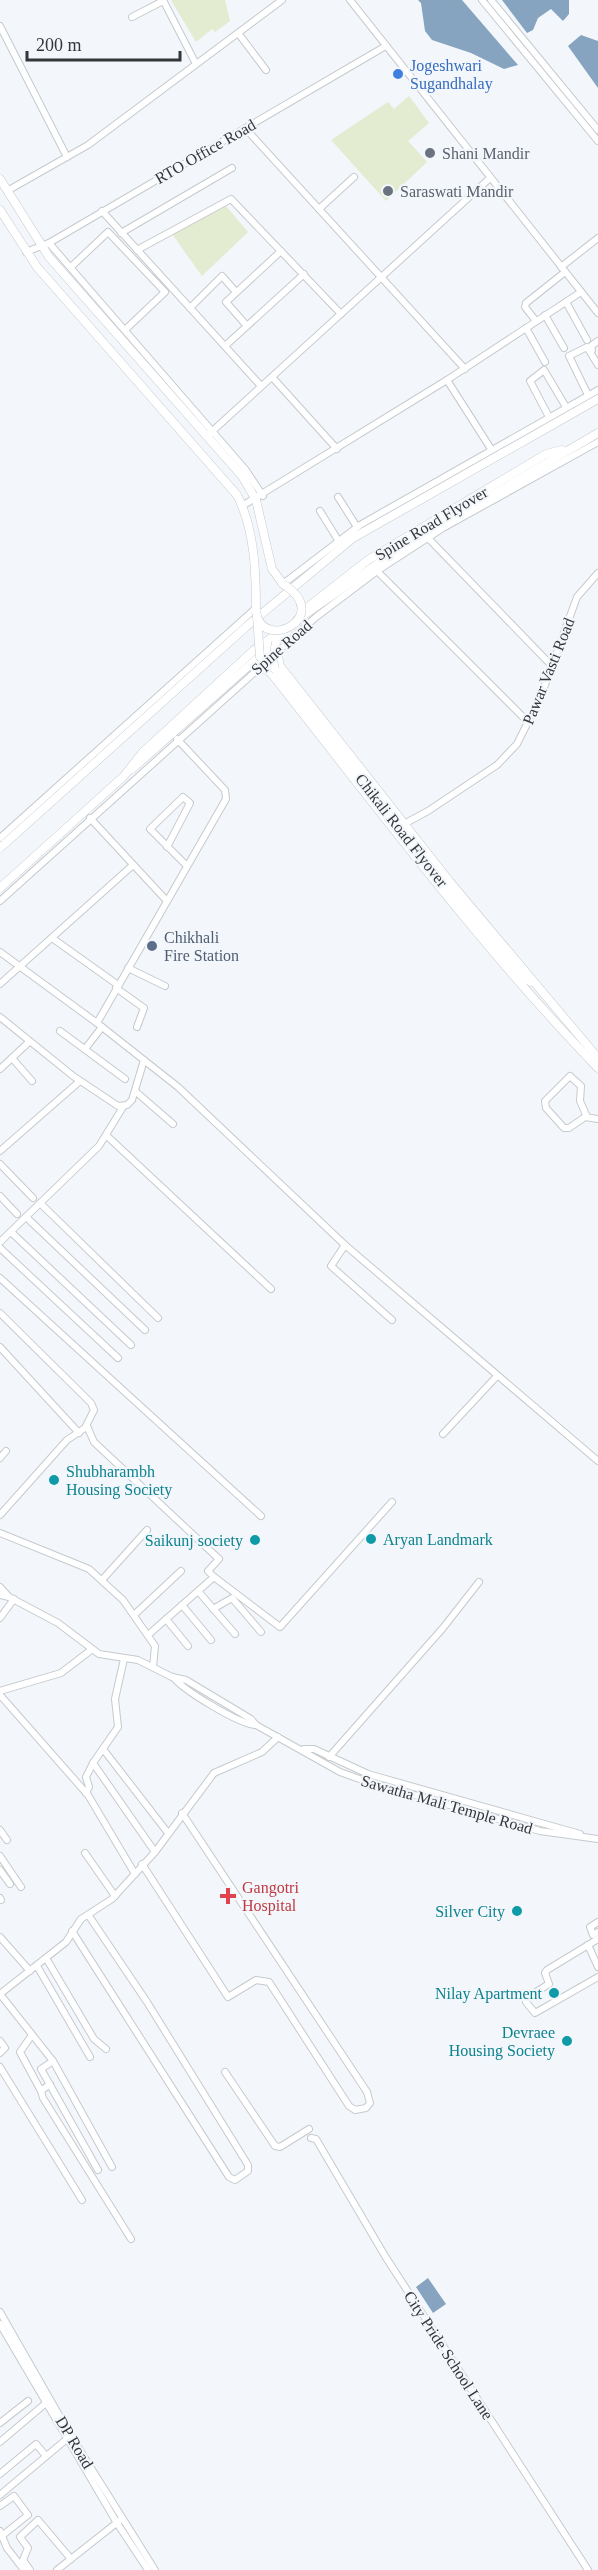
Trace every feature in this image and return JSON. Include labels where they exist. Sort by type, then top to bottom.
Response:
[{"type":"main road","points":[[0,179],[41,247],[209,434],[260,498],[270,563],[283,584],[299,597],[301,613]]},
{"type":"main road","points":[[0,210],[26,252],[230,485],[242,506],[252,550],[260,661],[441,889],[593,1056],[598,1068]]},
{"type":"main road","points":[[0,849],[247,626],[353,538],[598,399]]},
{"type":"main road","name":"Spine Road","points":[[0,888],[124,776],[143,752],[254,650],[375,568],[598,433]]},
{"type":"main road","name":"Spine Road Flyover","points":[[124,776],[277,646],[301,613],[368,560],[546,453],[569,449]]},
{"type":"main road","points":[[256,612],[272,630],[281,631],[292,627]]},
{"type":"main road","points":[[276,670],[273,660],[277,646]]},
{"type":"main road","points":[[277,646],[280,666],[530,987]]},
{"type":"main road","name":"Chikali Road Flyover","points":[[260,661],[276,670],[445,885],[530,987]]},
{"type":"street","points":[[132,17],[163,0],[196,64]]},
{"type":"street","points":[[7,191],[88,145],[282,0]]},
{"type":"street","points":[[350,0],[384,47],[598,313]]},
{"type":"street","points":[[482,0],[598,141]]},
{"type":"street","points":[[491,0],[598,130]]},
{"type":"street","points":[[0,26],[67,157]]},
{"type":"street","points":[[238,33],[266,70]]},
{"type":"street","name":"RTO Office Road","points":[[26,252],[49,243],[384,47]]},
{"type":"street","points":[[245,128],[465,369]]},
{"type":"street","points":[[121,232],[232,168]]},
{"type":"street","points":[[319,209],[354,177]]},
{"type":"street","points":[[49,243],[126,329],[209,434],[490,178]]},
{"type":"street","points":[[137,250],[231,200],[341,314]]},
{"type":"street","points":[[102,211],[261,386]]},
{"type":"street","points":[[71,267],[108,232],[165,292],[126,329]]},
{"type":"street","points":[[536,321],[525,307],[526,303],[598,238]]},
{"type":"street","points":[[247,326],[226,302],[281,250]]},
{"type":"street","points":[[225,346],[304,274]]},
{"type":"street","points":[[190,308],[222,276],[236,292]]},
{"type":"street","points":[[242,506],[260,498],[465,369],[581,292]]},
{"type":"street","points":[[564,303],[584,339]]},
{"type":"street","points":[[545,315],[564,348]]},
{"type":"street","points":[[526,328],[545,362]]},
{"type":"street","points":[[598,341],[591,347],[598,361]]},
{"type":"street","points":[[588,395],[568,356],[587,346],[598,366]]},
{"type":"street","points":[[549,417],[530,381],[537,374],[544,370],[547,372],[566,407]]},
{"type":"street","points":[[272,376],[337,449]]},
{"type":"street","points":[[447,380],[491,449]]},
{"type":"street","points":[[283,584],[357,527],[598,390]]},
{"type":"street","name":"Spine Road","points":[[277,646],[375,568],[598,442]]},
{"type":"street","points":[[338,497],[357,527]]},
{"type":"street","points":[[320,511],[338,540]]},
{"type":"street","points":[[428,538],[552,666]]},
{"type":"street","points":[[375,568],[528,722]]},
{"type":"street","name":"Pawar Vasti Road","points":[[404,824],[428,811],[497,765],[518,744],[552,666],[577,597],[598,573]]},
{"type":"street","points":[[0,838],[256,612]]},
{"type":"street","name":"Spine Road","points":[[0,900],[260,661]]},
{"type":"street","points":[[85,1049],[117,987],[225,799],[225,790],[177,739]]},
{"type":"street","points":[[167,847],[190,803],[183,796],[150,829],[167,847],[186,865]]},
{"type":"street","points":[[90,818],[166,900]]},
{"type":"street","points":[[0,984],[133,865]]},
{"type":"street","points":[[52,938],[144,1008],[137,1027]]},
{"type":"street","points":[[0,952],[21,965],[178,1087],[345,1245],[597,1459]]},
{"type":"street","points":[[128,968],[165,986]]},
{"type":"street","points":[[0,1017],[80,1081],[123,1107]]},
{"type":"street","points":[[60,1030],[125,1078]]},
{"type":"street","points":[[0,1068],[29,1042]]},
{"type":"street","points":[[12,1058],[32,1081]]},
{"type":"street","points":[[0,1242],[107,1136],[123,1107],[132,1100],[144,1060]]},
{"type":"street","points":[[587,1117],[580,1101],[581,1086],[570,1076],[545,1101],[546,1108],[564,1128],[587,1117],[598,1119]]},
{"type":"street","points":[[0,1151],[80,1081]]},
{"type":"street","points":[[135,1091],[173,1124]]},
{"type":"street","points":[[107,1136],[271,1289]]},
{"type":"street","points":[[0,1164],[33,1198]]},
{"type":"street","points":[[0,1196],[17,1214]]},
{"type":"street","points":[[40,1203],[158,1318]]},
{"type":"street","points":[[26,1217],[145,1330]]},
{"type":"street","points":[[10,1232],[131,1345]]},
{"type":"street","points":[[345,1245],[331,1266],[392,1320]]},
{"type":"street","points":[[0,1248],[118,1358]]},
{"type":"street","points":[[0,1278],[261,1516]]},
{"type":"street","points":[[0,1313],[91,1402],[93,1416],[80,1433],[67,1440],[0,1515]]},
{"type":"street","points":[[0,1347],[80,1433]]},
{"type":"street","points":[[443,1434],[497,1376]]},
{"type":"street","points":[[87,1426],[92,1437],[219,1559],[207,1571],[279,1627],[332,1567],[345,1558],[392,1502]]},
{"type":"street","points":[[0,1458],[6,1451]]},
{"type":"street","points":[[102,1580],[147,1530]]},
{"type":"street","points":[[0,1533],[84,1566],[102,1580],[123,1600],[156,1646],[153,1668]]},
{"type":"street","points":[[134,1615],[181,1571]]},
{"type":"street","points":[[148,1635],[214,1577]]},
{"type":"street","points":[[329,1757],[443,1628],[479,1582]]},
{"type":"street","name":"Sawatha Mali Temple Road","points":[[0,1587],[12,1598],[58,1623],[91,1650],[124,1659],[138,1660],[172,1677],[186,1680],[251,1719],[255,1725],[304,1749],[321,1762],[366,1781],[540,1830],[598,1839],[368,1774],[314,1749],[304,1749]]},
{"type":"street","points":[[198,1591],[234,1634]]},
{"type":"street","name":"Sawatha Mali Temple Road","points":[[0,1595],[12,1598]]},
{"type":"street","points":[[0,1618],[12,1598]]},
{"type":"street","points":[[213,1609],[232,1598],[261,1632]]},
{"type":"street","points":[[182,1605],[211,1640]]},
{"type":"street","points":[[165,1620],[188,1646]]},
{"type":"street","points":[[91,1650],[61,1672],[0,1693],[86,1793],[135,1874]]},
{"type":"street","points":[[86,1793],[89,1787],[86,1777],[118,1727],[115,1699],[124,1659]]},
{"type":"street","points":[[112,2166],[53,2061],[0,1994],[66,1942],[76,1924],[115,1896],[155,1852],[182,1813],[218,1770],[261,1752],[278,1737]]},
{"type":"street","points":[[103,1749],[168,1833]]},
{"type":"street","points":[[93,1763],[155,1852]]},
{"type":"street","points":[[142,1864],[228,1997],[256,1980],[269,1982],[349,2106],[355,2110],[366,2108],[370,2103],[367,2092],[182,1813]]},
{"type":"street","points":[[0,1830],[7,1840]]},
{"type":"street","points":[[85,1853],[115,1896]]},
{"type":"street","points":[[0,1856],[21,1887]]},
{"type":"street","points":[[0,1870],[10,1884]]},
{"type":"street","points":[[72,1931],[229,2177],[235,2180],[248,2171],[248,2164],[153,2012],[89,1916]]},
{"type":"street","points":[[598,1922],[590,1927],[593,1935],[598,1932]]},
{"type":"street","points":[[0,1937],[30,1971]]},
{"type":"street","points":[[598,1939],[545,1972],[549,1984],[526,1998],[526,2002],[535,2013],[598,1977]]},
{"type":"street","points":[[588,1945],[598,1967]]},
{"type":"street","points":[[46,1958],[94,2039],[105,2049]]},
{"type":"street","points":[[37,1966],[90,2057]]},
{"type":"street","points":[[32,2035],[21,2052],[61,2129],[131,2239]]},
{"type":"street","points":[[0,2041],[5,2048],[0,2053]]},
{"type":"street","points":[[53,2061],[41,2069],[99,2170]]},
{"type":"street","points":[[0,2067],[82,2200]]},
{"type":"street","points":[[225,2072],[275,2146],[280,2147],[309,2129]]},
{"type":"street","points":[[41,2091],[50,2084]]},
{"type":"street","name":"City Pride School Lane","points":[[312,2138],[344,2183],[385,2256],[567,2542],[588,2570]]},
{"type":"street","name":"DP Road","points":[[0,2312],[69,2437],[148,2570]]},
{"type":"street","name":"DP Road","points":[[0,2324],[46,2403],[69,2437]]},
{"type":"street","points":[[0,2423],[28,2401]]},
{"type":"street","points":[[0,2442],[46,2403]]},
{"type":"street","points":[[0,2495],[69,2437]]},
{"type":"street","points":[[0,2474],[36,2444],[46,2456]]},
{"type":"street","points":[[0,2506],[14,2496],[28,2515],[2,2533],[8,2548],[24,2570]]},
{"type":"street","points":[[30,2570],[23,2560],[28,2548],[20,2537],[38,2520],[71,2559]]},
{"type":"street","points":[[57,2570],[119,2521]]},
{"type":"street","name":"DP Road","points":[[119,2521],[155,2570]]},
{"type":"street","points":[[0,2543],[8,2548]]},
{"type":"green space","points":[[171,0],[225,0],[230,21],[215,32],[212,29],[196,42]]},
{"type":"green space","points":[[409,96],[429,123],[408,141],[427,162],[386,201],[331,140],[388,102],[394,109]]},
{"type":"green space","points":[[226,206],[248,232],[202,276],[172,234]]},
{"type":"water","points":[[418,0],[462,0],[518,65],[504,69],[471,53],[432,40],[425,31],[421,3]]},
{"type":"water","points":[[502,0],[569,0],[569,14],[563,21],[551,9],[538,18],[533,30],[527,33]]},
{"type":"water","points":[[581,35],[598,41],[598,88],[568,46]]},
{"type":"water","points":[[428,2278],[446,2304],[433,2313],[416,2287]]},
{"type":"place","name":"Jogeshwari Sugandhalay","points":[[398,74]]},
{"type":"place","name":"Shani Mandir","points":[[430,153]]},
{"type":"place","name":"Saraswati Mandir","points":[[388,191]]},
{"type":"place","name":"Chikhali Fire Station","points":[[152,946]]},
{"type":"place","name":"Shubharambh Housing Society","points":[[54,1480]]},
{"type":"place","name":"Aryan Landmark","points":[[371,1539]]},
{"type":"place","name":"Saikunj society","points":[[255,1540]]},
{"type":"place","name":"Gangotri Hospital","points":[[228,1896]]},
{"type":"place","name":"Silver City","points":[[517,1911]]},
{"type":"place","name":"Nilay Apartment","points":[[554,1993]]},
{"type":"place","name":"Devraee Housing Society","points":[[567,2041]]}]
